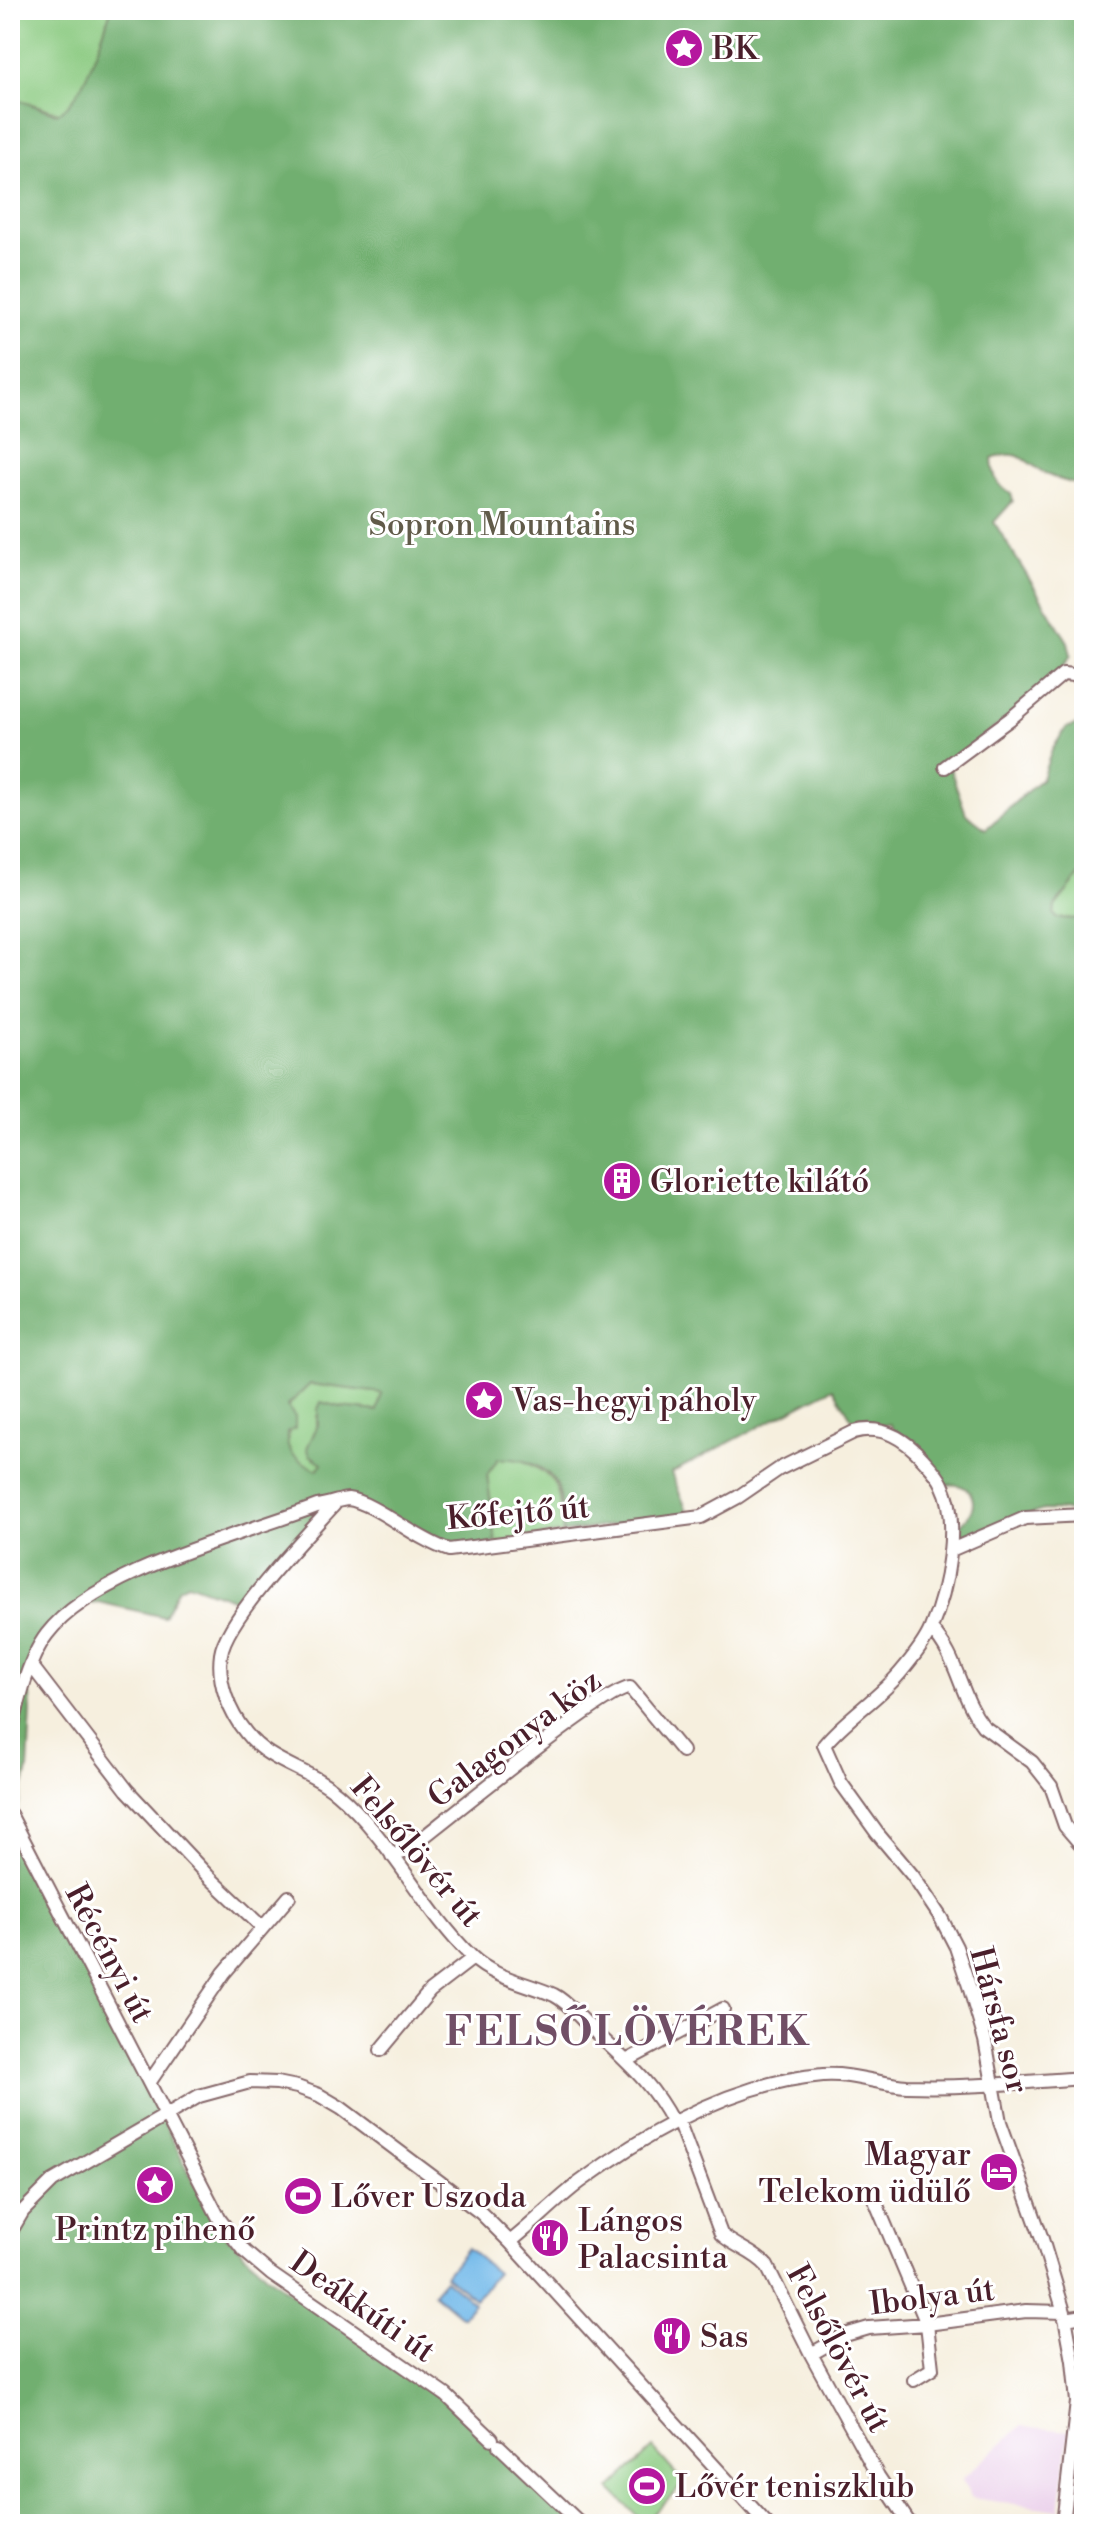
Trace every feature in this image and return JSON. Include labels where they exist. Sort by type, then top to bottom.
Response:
[{"type":"street","points":[[945,767],[1010,719],[1063,674],[1084,676]]},
{"type":"street","name":"Kőfejtő út","points":[[10,1744],[31,1665],[46,1635],[85,1598],[184,1553],[317,1506],[334,1505],[349,1499],[432,1545],[449,1550],[689,1519],[712,1512],[779,1469],[866,1429],[879,1430],[909,1443],[941,1481],[948,1506]]},
{"type":"street","name":"Felsőlövér út","points":[[334,1505],[274,1573],[241,1616],[221,1652],[220,1673],[225,1697],[234,1715],[258,1747],[271,1757],[319,1780],[336,1792],[378,1836],[473,1958],[508,1978],[555,1995],[628,2060],[675,2122],[721,2234],[729,2242],[757,2255],[767,2266],[878,2476],[910,2524]]},
{"type":"street","name":"Hársfa sor","points":[[948,1506],[951,1550],[931,1629],[902,1671],[824,1745],[841,1783],[913,1876],[949,1934],[982,2027],[1000,2122],[1027,2195],[1065,2316],[1077,2402],[1063,2524]]},
{"type":"street","points":[[951,1550],[1025,1518],[1084,1515]]},
{"type":"street","points":[[931,1629],[952,1656],[961,1686],[978,1719],[1032,1762],[1051,1786],[1065,1826],[1084,1848]]},
{"type":"street","points":[[31,1665],[127,1790],[208,1876],[262,1927]]},
{"type":"street","name":"Galagonya köz","points":[[392,1856],[406,1851],[584,1714],[615,1691],[626,1687],[682,1751]]},
{"type":"street","name":"Récényi út","points":[[10,1814],[168,2118]]},
{"type":"street","points":[[149,2083],[224,1973],[289,1897]]},
{"type":"street","points":[[381,2050],[430,1991],[473,1958]]},
{"type":"street","points":[[628,2060],[723,2009]]},
{"type":"street","points":[[510,2242],[578,2184],[619,2155],[675,2122],[737,2096],[805,2077],[849,2076],[907,2086],[992,2086],[1084,2078]]},
{"type":"street","points":[[10,2233],[23,2211],[53,2181],[168,2118],[199,2096],[250,2082],[277,2083],[319,2095],[481,2213],[767,2524]]},
{"type":"street","name":"Deákkúti út","points":[[168,2118],[220,2220],[244,2251],[271,2274],[446,2395],[581,2524]]},
{"type":"street","points":[[871,2191],[927,2324],[932,2369],[914,2380]]},
{"type":"street","name":"Ibolya út","points":[[811,2354],[845,2335],[869,2328],[1026,2311],[1084,2316]]},
{"type":"shaded area","points":[[1021,2426],[1069,2431],[1059,2510],[972,2498],[961,2480]]},
{"type":"green space","points":[[10,10],[111,10],[84,81],[60,113],[10,97]]},
{"type":"green space","name":"Sopron Mountains","points":[[111,10],[1084,10],[1084,487],[1050,476],[1016,455],[992,459],[996,480],[1011,494],[1013,501],[994,522],[1068,642],[1071,655],[1032,698],[948,763],[966,814],[986,829],[1042,778],[1052,750],[1066,728],[1084,722],[1084,870],[1055,906],[1054,914],[1057,918],[1084,922],[1084,1298],[1078,1314],[1081,1341],[1084,1340],[1084,1511],[1044,1510],[954,1537],[955,1528],[969,1515],[972,1507],[970,1493],[956,1485],[944,1485],[899,1438],[890,1424],[858,1429],[833,1388],[671,1473],[688,1513],[563,1533],[559,1493],[550,1476],[530,1463],[498,1459],[487,1475],[496,1543],[458,1550],[343,1500],[310,1523],[241,1602],[188,1583],[179,1587],[164,1617],[98,1602],[72,1605],[28,1664],[31,1711],[28,1770],[13,1827],[217,2227],[268,2277],[443,2400],[578,2524],[10,2524],[10,97],[55,113],[64,109],[82,85]],"holes":[[[310,1384],[382,1393],[377,1411],[321,1402],[318,1425],[307,1448],[310,1455],[322,1463],[317,1470],[291,1452],[287,1433],[295,1429],[295,1417],[287,1406]]]},
{"type":"green space","points":[[1084,870],[1084,922],[1057,918],[1055,906]]},
{"type":"green space","points":[[310,1384],[383,1393],[377,1411],[340,1407],[317,1416],[310,1455],[323,1463],[316,1470],[293,1455],[288,1444],[295,1417],[287,1407]]},
{"type":"green space","points":[[517,1458],[543,1472],[555,1486],[563,1533],[496,1543],[487,1475],[498,1459]]},
{"type":"green space","name":"Lővér teniszklub","points":[[653,2448],[684,2483],[644,2523],[610,2489]]},
{"type":"water","points":[[467,2248],[497,2273],[475,2299],[445,2275]]},
{"type":"water","points":[[445,2279],[474,2303],[462,2317],[433,2293]]},
{"type":"place","name":"BK","points":[[684,48]]},
{"type":"place","name":"Gloriette kilátó","points":[[622,1181]]},
{"type":"place","name":"Vas-hegyi páholy","points":[[484,1400]]},
{"type":"place","name":"Magyar Telekom üdülő","points":[[999,2172]]},
{"type":"place","name":"Printz pihenő","points":[[155,2185]]},
{"type":"place","name":"Lőver Uszoda","points":[[303,2196]]},
{"type":"place","name":"Lángos Palacsinta","points":[[550,2238]]},
{"type":"place","name":"Sas","points":[[672,2336]]},
{"type":"place","name":"Lővér teniszklub","points":[[647,2486]]},
{"type":"district","name":"FELSŐLÖVÉREK","points":[[628,2031]]}]
